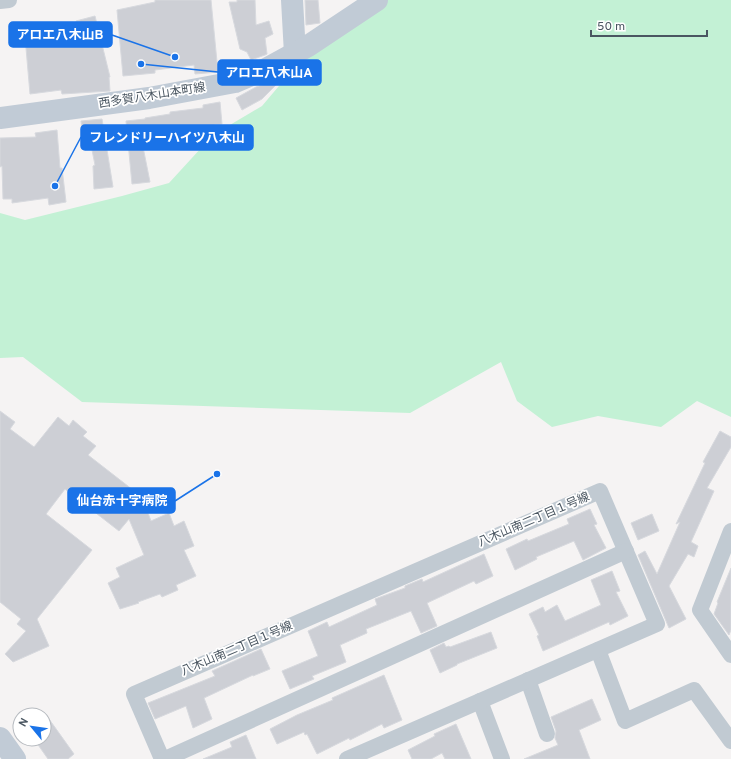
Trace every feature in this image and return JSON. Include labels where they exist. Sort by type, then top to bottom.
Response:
[{"type":"street","points":[[0,1],[9,0]]},
{"type":"street","points":[[292,0],[294,54]]},
{"type":"street","name":"西多賀八木山本町線","points":[[0,118],[149,98],[235,82],[266,69],[308,46],[377,0]]},
{"type":"street","name":"八木山南二丁目１号線","points":[[164,759],[134,694],[600,491],[657,624],[347,759]]},
{"type":"street","points":[[731,531],[700,610],[731,655]]},
{"type":"street","points":[[164,759],[626,551]]},
{"type":"street","points":[[598,650],[625,721],[694,690],[731,741]]},
{"type":"street","points":[[528,680],[547,734]]},
{"type":"street","points":[[480,701],[502,759]]},
{"type":"street","points":[[0,738],[15,759]]},
{"type":"green space","points":[[386,0],[731,0],[731,417],[697,401],[661,427],[598,416],[552,427],[517,401],[501,362],[410,413],[82,402],[23,357],[0,358],[0,213],[25,220],[169,183],[213,135],[262,106],[295,67],[340,29]]},
{"type":"building","points":[[155,0],[211,0],[218,72],[195,74],[194,65],[155,70],[155,73],[123,76],[117,10],[155,2]]},
{"type":"building","points":[[237,0],[255,0],[256,25],[269,21],[273,34],[265,38],[267,54],[251,60],[247,52],[240,49],[229,2],[237,2]]},
{"type":"building","points":[[305,0],[318,0],[320,23],[306,25]]},
{"type":"building","points":[[95,16],[110,77],[110,91],[62,94],[61,90],[30,94],[24,25],[41,25],[41,29],[76,23],[76,21]]},
{"type":"building","points":[[283,78],[262,99],[242,110],[236,98],[256,87]]},
{"type":"building","points":[[220,102],[222,124],[214,125],[214,130],[196,130],[198,142],[176,144],[170,139],[142,142],[150,182],[132,184],[126,121],[170,114],[170,112],[203,108],[203,105]]},
{"type":"building","points":[[102,119],[113,187],[94,189],[93,166],[95,165],[89,135],[83,136],[81,121]]},
{"type":"building","points":[[57,130],[60,168],[62,168],[66,202],[49,205],[48,198],[12,203],[12,199],[3,199],[2,166],[0,167],[0,138],[36,137],[35,133]]},
{"type":"building","points":[[0,411],[15,422],[10,429],[34,447],[58,417],[69,426],[73,420],[87,432],[83,436],[96,446],[88,455],[142,497],[151,521],[169,513],[174,526],[184,521],[194,546],[184,550],[196,576],[176,585],[178,590],[162,597],[160,594],[120,609],[108,583],[120,577],[116,568],[144,555],[129,519],[119,531],[65,489],[46,514],[92,550],[37,619],[49,646],[13,662],[5,654],[26,631],[17,624],[21,619],[0,602]]},
{"type":"building","points":[[720,431],[731,437],[731,447],[707,488],[714,491],[691,542],[698,546],[694,557],[688,554],[669,586],[686,619],[669,628],[638,555],[645,551],[657,574],[680,522],[676,524],[705,463],[703,462]]},
{"type":"building","points":[[590,509],[597,524],[594,525],[606,548],[583,560],[574,541],[536,557],[537,559],[515,570],[506,549],[527,539],[528,541],[569,524],[567,519]]},
{"type":"building","points":[[652,514],[659,531],[638,540],[631,523]]},
{"type":"building","points":[[484,554],[493,576],[476,584],[474,581],[427,603],[437,626],[421,633],[411,611],[366,629],[367,633],[340,645],[346,662],[312,676],[314,679],[290,689],[282,671],[318,656],[308,631],[327,622],[329,627],[377,605],[375,599],[405,588],[405,586],[422,579],[423,582]]},
{"type":"building","points":[[731,568],[731,630],[729,635],[714,614],[718,603],[717,602]]},
{"type":"building","points":[[612,571],[620,591],[616,592],[628,616],[610,625],[609,622],[543,651],[537,636],[539,635],[529,614],[543,607],[545,612],[557,605],[565,621],[601,605],[591,580]]},
{"type":"building","points":[[491,632],[497,648],[457,664],[440,673],[430,650],[444,643],[446,647],[450,647]]},
{"type":"building","points":[[261,649],[270,669],[253,675],[204,698],[212,719],[193,728],[186,706],[155,719],[148,703],[215,676],[212,671]]},
{"type":"building","points":[[384,675],[402,720],[384,728],[382,724],[317,754],[307,734],[305,735],[304,732],[277,744],[270,729],[297,715],[333,700],[332,698]]},
{"type":"building","points":[[592,699],[601,720],[579,730],[590,759],[524,759],[558,745],[555,738],[556,731],[551,717]]},
{"type":"building","points":[[52,723],[74,754],[68,759],[48,759],[40,747],[52,747]]},
{"type":"building","points":[[456,724],[471,759],[445,759],[442,753],[431,759],[412,759],[408,750],[435,736],[434,734]]},
{"type":"building","points":[[246,735],[256,759],[203,759],[232,747],[230,742]]},
{"type":"place","name":"アロエ八木山B","points":[[175,57]]},
{"type":"place","name":"アロエ八木山A","points":[[141,64]]},
{"type":"place","name":"フレンドリーハイツ八木山","points":[[55,186]]},
{"type":"place","name":"仙台赤十字病院","points":[[217,474]]}]
